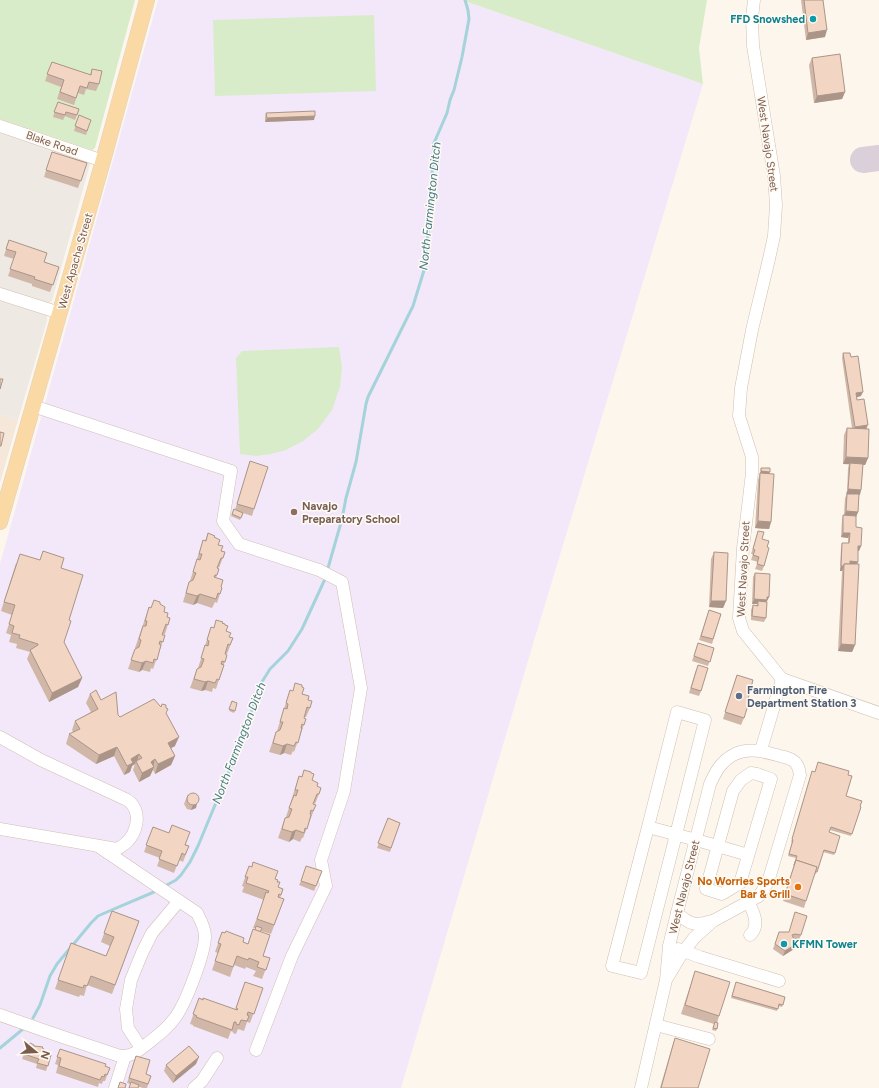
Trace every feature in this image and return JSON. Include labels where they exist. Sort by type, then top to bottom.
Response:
[{"type":"main road","name":"West Apache Street","points":[[0,522],[147,0]]},
{"type":"street","name":"West Navajo Street","points":[[754,0],[752,18],[753,46],[774,176],[776,205],[774,236],[752,330],[741,388],[739,416],[752,457],[752,473],[742,548],[739,618],[743,631],[782,679]]},
{"type":"street","name":"Blake Road","points":[[0,126],[103,160]]},
{"type":"street","points":[[0,294],[60,313]]},
{"type":"street","points":[[33,406],[231,471],[223,521],[239,544],[319,570],[342,582],[361,688],[344,790],[321,860],[326,886],[292,956],[256,1050]]},
{"type":"street","points":[[677,913],[687,922],[692,924],[702,924],[713,921],[760,896],[768,882],[800,775],[799,767],[793,760],[761,750],[782,679],[879,713]]},
{"type":"street","points":[[677,712],[705,720],[640,973],[612,966],[648,828],[677,712]]},
{"type":"street","points":[[0,737],[41,760],[131,802],[137,822],[133,834],[127,842],[117,849],[0,830]]},
{"type":"street","name":"West Navajo Street","points":[[641,1088],[666,980],[669,946],[710,784],[716,770],[725,761],[736,754],[747,751],[761,750]]},
{"type":"street","points":[[747,751],[751,773]]},
{"type":"street","points":[[751,773],[771,778],[740,882],[722,894],[706,889],[733,791],[741,780],[751,773]]},
{"type":"street","points":[[648,828],[676,834],[748,855]]},
{"type":"street","points":[[0,1015],[120,1056],[127,1056],[142,1048],[162,1032],[175,1019],[182,1007],[202,954],[205,936],[203,924],[197,914],[98,846]]},
{"type":"street","points":[[142,1048],[128,1028],[126,1009],[131,980],[142,953],[152,934],[179,901]]},
{"type":"street","points":[[748,902],[756,920],[755,926],[750,935]]},
{"type":"street","points":[[666,980],[694,938],[713,921]]},
{"type":"street","points":[[669,946],[700,957],[779,980]]},
{"type":"street","points":[[656,1025],[709,1039]]},
{"type":"street","points":[[115,1088],[125,1056]]},
{"type":"street","points":[[194,1088],[202,1081],[217,1058]]},
{"type":"shaded area","name":"Navajo Preparatory School","points":[[158,0],[462,0],[703,84],[536,634],[401,1088],[0,1088],[0,564]]},
{"type":"shaded area","points":[[0,131],[89,162],[90,164],[52,301],[48,303],[0,288]]},
{"type":"shaded area","points":[[0,299],[45,314],[47,316],[47,321],[18,420],[0,414]]},
{"type":"shaded area","points":[[0,414],[18,420],[0,483]]},
{"type":"green space","points":[[0,0],[135,0],[95,148],[92,150],[0,119]]},
{"type":"green space","points":[[462,0],[707,0],[699,48],[703,84]]},
{"type":"green space","points":[[374,15],[376,91],[215,96],[213,20]]},
{"type":"green space","points":[[339,347],[342,367],[340,387],[332,410],[318,429],[303,441],[286,450],[256,456],[240,454],[236,358],[242,351]]},
{"type":"building","name":"FFD Snowshed","points":[[804,0],[823,0],[827,30],[808,33]]},
{"type":"building","points":[[840,54],[845,92],[817,96],[812,58]]},
{"type":"building","points":[[52,62],[91,75],[92,69],[102,71],[99,84],[89,82],[87,88],[80,86],[76,98],[60,92],[64,80],[47,74]]},
{"type":"building","points":[[58,102],[79,109],[77,115],[66,112],[65,115],[54,112]]},
{"type":"building","points":[[315,111],[315,116],[267,118],[266,113]]},
{"type":"building","points":[[79,115],[91,120],[87,131],[75,126]]},
{"type":"building","points":[[52,152],[87,163],[81,181],[46,170]]},
{"type":"building","points":[[9,240],[47,253],[44,262],[59,267],[53,285],[34,279],[35,277],[10,269],[16,252],[6,249]]},
{"type":"building","points":[[843,353],[850,353],[851,357],[858,356],[863,392],[856,393],[857,400],[864,399],[868,425],[855,427]]},
{"type":"building","points":[[0,379],[3,379],[0,389]]},
{"type":"building","points":[[847,428],[869,429],[868,458],[846,457]]},
{"type":"building","points":[[0,432],[4,433],[1,446],[0,446]]},
{"type":"building","points":[[250,461],[268,467],[254,509],[237,504]]},
{"type":"building","points":[[850,463],[863,464],[861,490],[848,489]]},
{"type":"building","points":[[761,468],[770,468],[770,472],[761,471]]},
{"type":"building","points":[[760,473],[774,474],[771,522],[758,521]]},
{"type":"building","points":[[847,494],[859,494],[858,512],[846,511]]},
{"type":"building","points":[[234,509],[243,513],[241,518],[232,514]]},
{"type":"building","points":[[843,515],[856,516],[856,527],[862,528],[861,546],[858,546],[858,562],[850,561],[850,564],[844,564],[844,566],[841,566],[842,543],[849,543],[850,533],[843,533]]},
{"type":"building","points":[[758,531],[764,532],[762,539],[769,541],[767,547],[769,548],[764,566],[757,564],[759,557],[753,555],[755,550],[753,549]]},
{"type":"building","points":[[208,533],[220,540],[218,545],[223,546],[221,551],[225,552],[217,568],[219,569],[217,575],[214,577],[223,580],[220,594],[218,593],[216,599],[200,594],[197,596],[186,593],[189,582],[193,580],[196,573],[193,572],[197,559],[200,560],[202,554],[199,554],[203,540],[206,541]]},
{"type":"building","points":[[43,551],[64,558],[61,568],[83,575],[64,642],[82,678],[52,693],[30,650],[38,644],[19,638],[20,635],[12,633],[14,626],[9,624],[15,605],[4,602],[20,554],[40,560]]},
{"type":"building","points":[[714,552],[728,553],[726,601],[711,601]]},
{"type":"building","points":[[844,564],[859,564],[855,645],[841,644]]},
{"type":"building","points":[[755,573],[770,574],[769,597],[767,597],[767,600],[754,599]]},
{"type":"building","points":[[154,600],[160,602],[160,604],[165,607],[164,612],[168,613],[167,617],[170,618],[162,635],[165,635],[163,642],[160,641],[159,644],[161,645],[157,660],[154,659],[153,663],[146,661],[142,663],[131,660],[135,649],[139,647],[141,640],[139,639],[143,626],[146,626],[147,621],[145,621],[149,607],[151,608]]},
{"type":"building","points":[[758,601],[767,602],[766,618],[752,616],[753,605],[758,606]]},
{"type":"building","points":[[709,610],[721,614],[713,639],[701,636]]},
{"type":"building","points":[[216,620],[223,622],[222,623],[228,626],[226,631],[231,633],[229,637],[233,638],[230,645],[228,644],[225,654],[227,655],[225,662],[222,661],[221,664],[224,665],[219,680],[217,679],[215,683],[194,679],[197,669],[201,667],[204,659],[201,658],[205,645],[208,646],[209,641],[207,640],[211,627],[214,628]]},
{"type":"building","points":[[698,643],[714,648],[710,662],[694,656]]},
{"type":"building","points":[[698,665],[708,668],[701,691],[691,688]]},
{"type":"building","name":"Farmington Fire Department Station 3","points":[[737,675],[753,680],[748,699],[750,699],[744,718],[725,712]]},
{"type":"building","points":[[295,683],[302,685],[304,688],[302,694],[309,696],[308,700],[312,701],[310,708],[307,707],[304,718],[306,719],[304,725],[302,724],[298,743],[296,742],[294,746],[287,744],[283,746],[273,743],[276,732],[280,730],[283,722],[280,722],[284,708],[287,709],[288,704],[286,703],[290,690],[293,691]]},
{"type":"building","points":[[96,690],[101,700],[116,692],[118,715],[120,717],[154,699],[161,707],[162,704],[166,705],[166,708],[168,709],[166,713],[179,737],[168,743],[175,756],[158,764],[155,759],[151,762],[154,767],[142,773],[136,761],[142,758],[139,754],[131,759],[133,763],[127,766],[117,747],[99,755],[69,734],[80,729],[75,721],[98,709],[90,694]]},
{"type":"building","points":[[232,701],[237,703],[235,711],[229,709]]},
{"type":"building","points":[[818,762],[849,771],[848,775],[852,776],[846,796],[862,801],[852,834],[831,827],[829,832],[840,836],[835,853],[824,850],[817,872],[815,871],[817,867],[796,860],[794,865],[797,856],[789,854],[812,771],[815,772]]},
{"type":"building","points":[[304,770],[314,774],[312,780],[318,783],[317,786],[321,788],[313,804],[316,805],[313,811],[311,810],[307,829],[305,828],[304,833],[296,830],[292,832],[282,829],[285,818],[289,817],[292,809],[289,808],[294,795],[296,796],[298,790],[295,790],[299,776],[302,777]]},
{"type":"building","points":[[191,793],[195,793],[199,799],[195,805],[191,805],[187,801],[187,797]]},
{"type":"building","points":[[388,818],[400,823],[391,848],[378,843]]},
{"type":"building","points":[[172,825],[190,832],[185,845],[189,846],[185,855],[182,853],[177,866],[159,859],[162,851],[146,845],[153,827],[169,833]]},
{"type":"building","name":"No Worries Sports Bar & Grill","points":[[796,860],[817,867],[806,901],[785,894]]},
{"type":"building","points":[[253,862],[278,871],[275,879],[278,880],[277,882],[280,882],[278,887],[283,889],[281,895],[279,894],[278,897],[284,899],[274,925],[257,919],[266,892],[268,893],[269,891],[246,883],[248,877],[245,877],[249,866],[252,867]]},
{"type":"building","points":[[306,866],[322,871],[316,886],[301,881]]},
{"type":"building","points":[[112,911],[139,921],[115,985],[91,976],[87,986],[84,985],[83,988],[58,980],[71,943],[106,956],[114,937],[104,933]]},
{"type":"building","points":[[795,912],[807,916],[801,935],[792,935],[796,944],[785,951],[775,944],[779,932],[789,932]]},
{"type":"building","points":[[256,926],[262,928],[260,932],[255,930]]},
{"type":"building","points":[[253,929],[270,935],[263,956],[270,958],[266,970],[257,967],[259,962],[249,958],[248,960],[237,956],[233,967],[215,961],[221,944],[218,943],[222,932],[225,933],[226,931],[244,938],[243,942],[248,944]]},
{"type":"building","points":[[695,971],[730,982],[719,1016],[685,1005]]},
{"type":"building","points":[[245,982],[263,988],[254,1014],[248,1012],[247,1015],[249,1016],[247,1021],[241,1020],[239,1025],[234,1022],[232,1030],[196,1017],[197,1016],[193,1014],[199,998],[203,1000],[203,998],[237,1010],[238,1009],[236,1008]]},
{"type":"building","points":[[736,982],[785,997],[783,1005],[779,1004],[778,1009],[732,996]]},
{"type":"building","points":[[715,1022],[718,1023],[717,1029],[713,1028]]},
{"type":"building","points":[[675,1038],[710,1049],[698,1088],[661,1088]]},
{"type":"building","points":[[30,1043],[34,1046],[43,1047],[43,1053],[51,1055],[48,1066],[37,1063],[39,1059],[24,1054],[28,1044]]},
{"type":"building","points":[[189,1046],[199,1057],[176,1076],[166,1065]]},
{"type":"building","points":[[60,1049],[106,1064],[105,1066],[110,1068],[107,1075],[105,1074],[104,1077],[102,1076],[100,1080],[59,1066],[61,1058],[57,1057]]},
{"type":"building","points":[[136,1056],[150,1060],[146,1074],[151,1076],[148,1084],[129,1078]]},
{"type":"building","points":[[120,1082],[126,1084],[125,1088],[118,1088]]},
{"type":"building","points":[[131,1082],[139,1085],[138,1088],[129,1088]]},
{"type":"waterway","name":"North Farmington Ditch","points":[[328,568],[356,462],[368,397],[413,306],[425,267],[434,143],[447,113],[462,57],[469,19],[465,0]]},
{"type":"waterway","name":"North Farmington Ditch","points":[[165,886],[176,880],[190,862],[237,752],[260,685],[270,669],[288,651],[302,629],[325,579]]},
{"type":"waterway","name":"North Farmington Ditch","points":[[33,1018],[40,1005],[50,976],[57,964],[91,923],[98,916],[154,892]]},
{"type":"waterway","name":"North Farmington Ditch","points":[[0,1048],[23,1029]]},
{"type":"taxiway","points":[[863,160],[879,158]]},
{"type":"place","name":"FFD Snowshed","points":[[813,19]]},
{"type":"place","name":"Navajo Preparatory School","points":[[294,512]]},
{"type":"place","name":"Farmington Fire Department Station 3","points":[[739,696]]},
{"type":"place","name":"No Worries Sports Bar & Grill","points":[[798,887]]},
{"type":"place","name":"KFMN Tower","points":[[784,944]]}]
